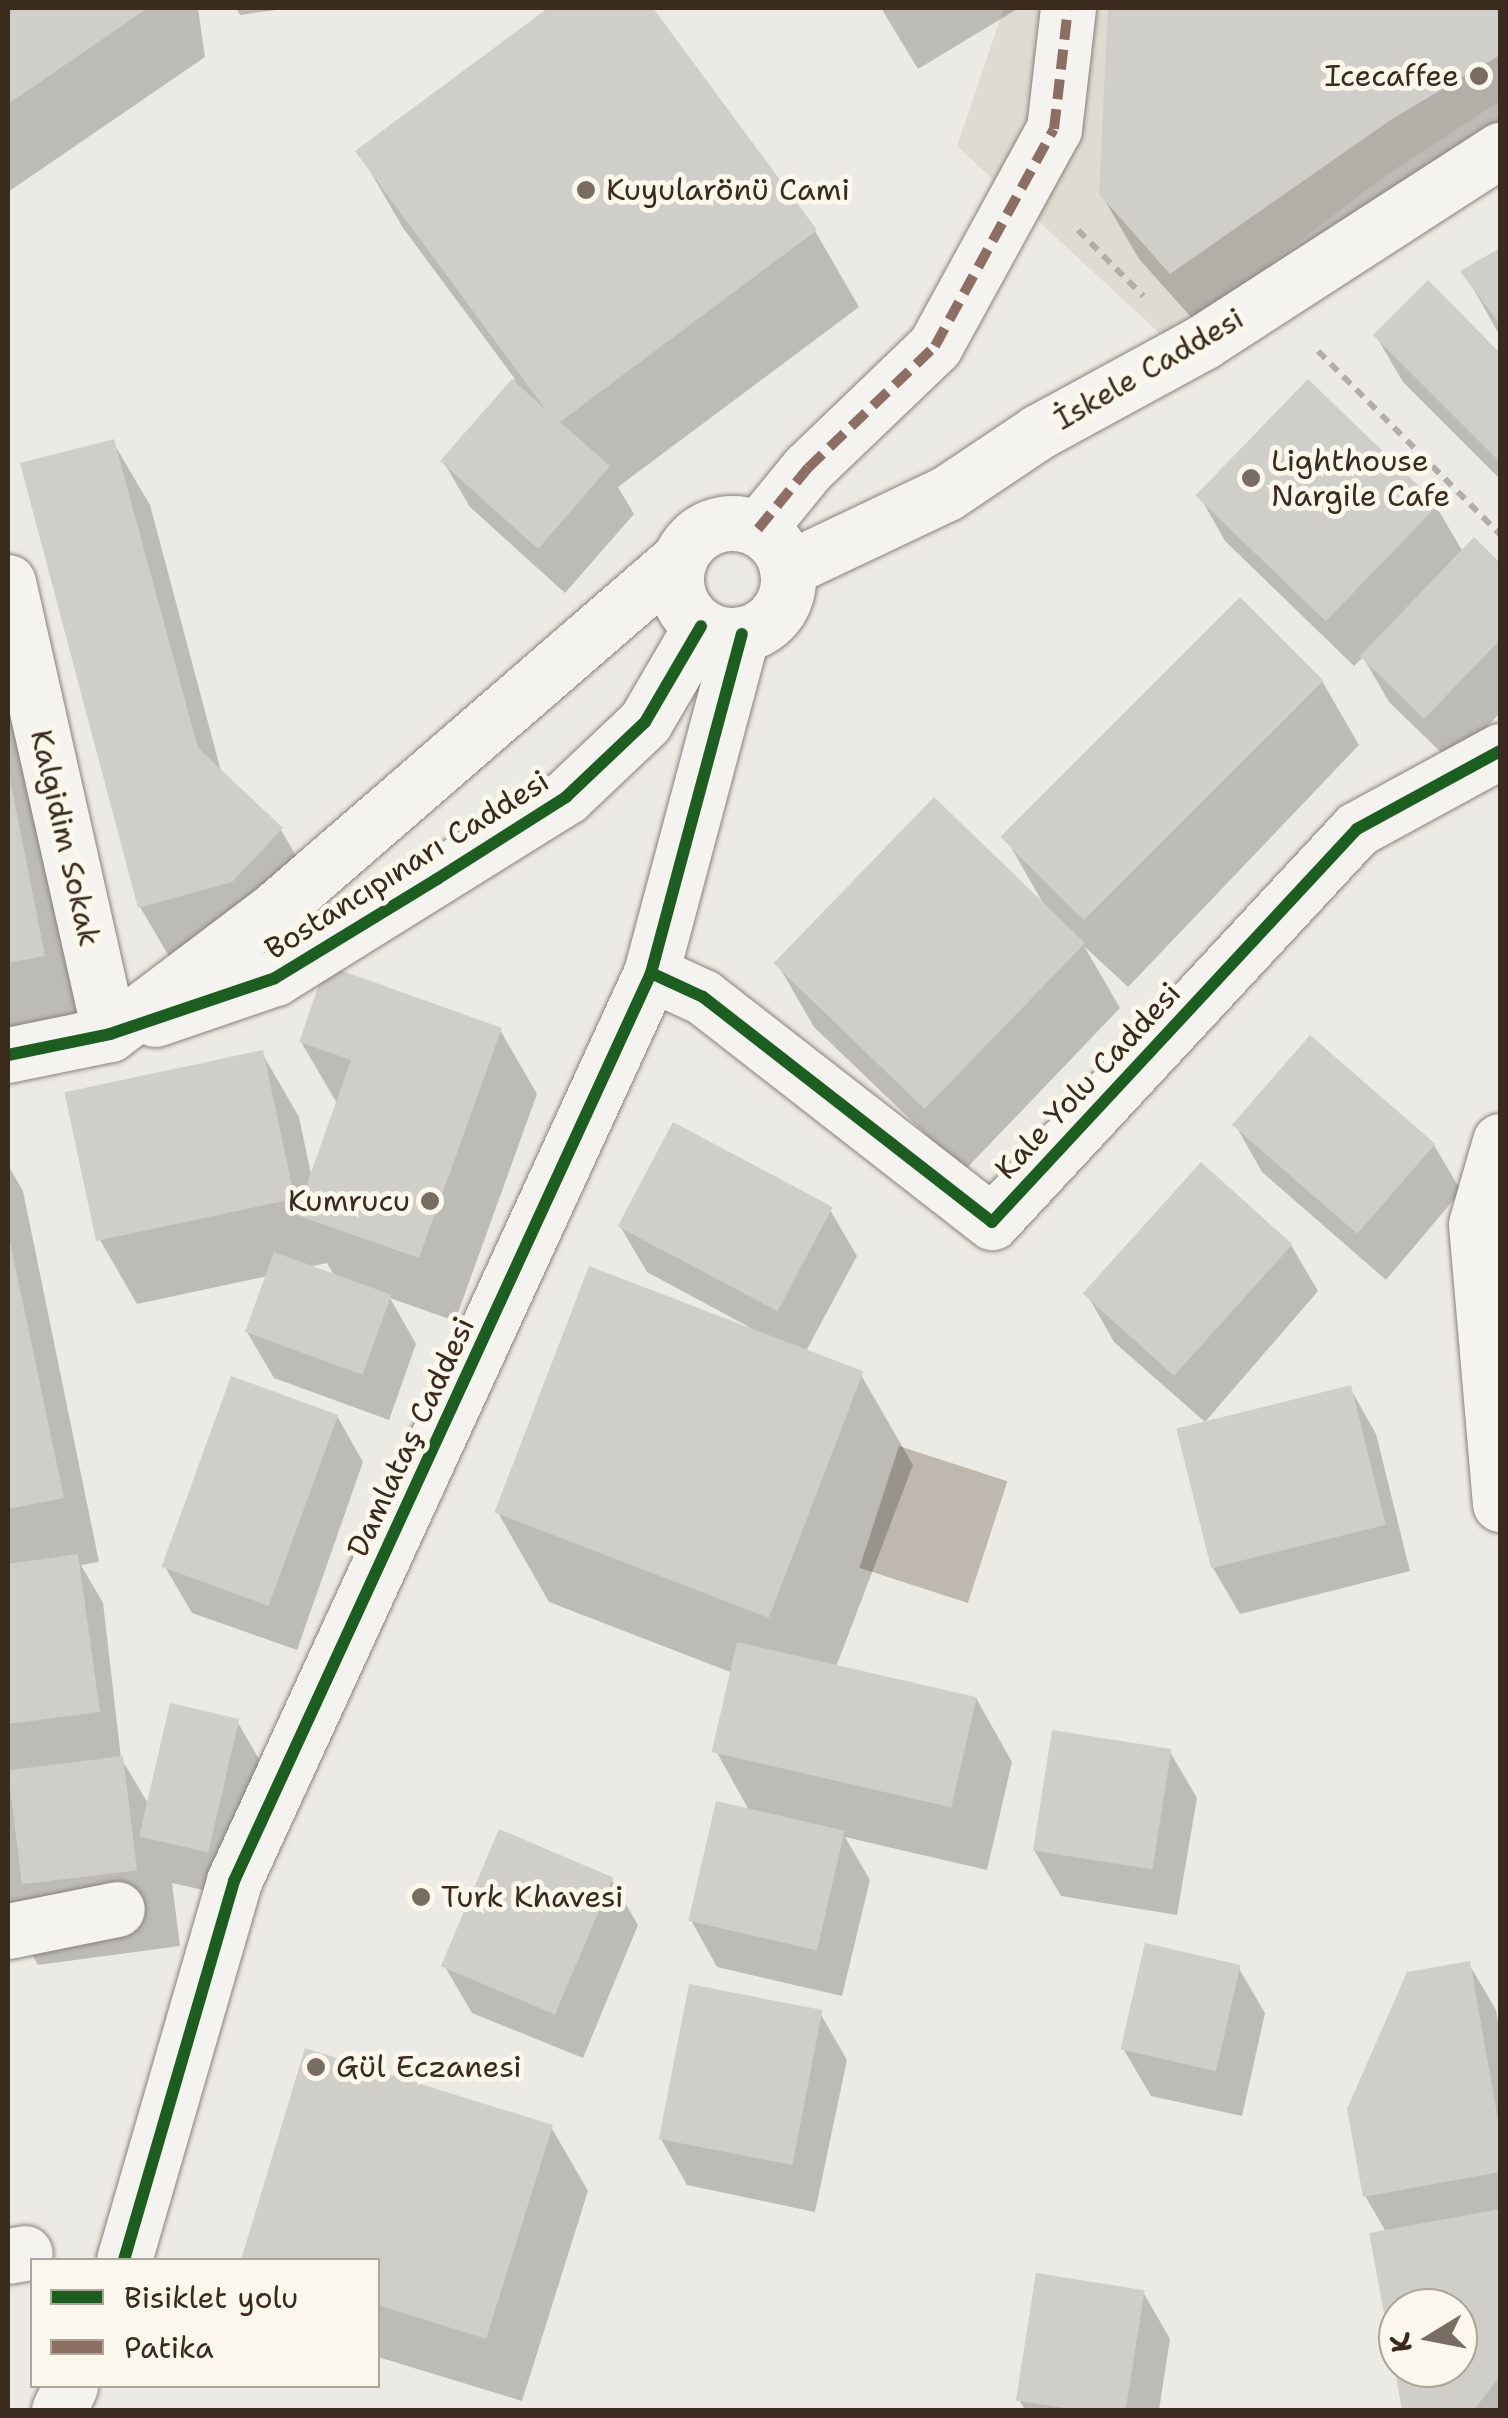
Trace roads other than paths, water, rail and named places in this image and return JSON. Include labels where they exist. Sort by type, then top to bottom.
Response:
[{"type":"street","points":[[772,549],[712,527],[686,545],[679,559],[678,596],[721,630],[778,612],[772,549],[808,468],[935,346],[1054,129],[1068,8]]},
{"type":"street","name":"İskele Caddesi","points":[[772,549],[947,493],[1038,432],[1203,342],[1500,150]]},
{"type":"street","name":"Bostancıpınarı Caddesi","points":[[110,1034],[274,910],[679,559]]},
{"type":"street","name":"Kalgidim Sokak","points":[[8,582],[110,1034]]},
{"type":"street","name":"Bostancıpınarı Caddesi","points":[[8,1055],[110,1034],[275,978],[566,797],[645,722],[721,630]]},
{"type":"street","name":"Damlataş Caddesi","points":[[125,2258],[234,1882],[651,973],[721,630]]},
{"type":"street","name":"Kale Yolu Caddesi","points":[[651,973],[703,997],[992,1222],[1357,829],[1500,751]]},
{"type":"street","points":[[1500,1141],[1476,1224],[1491,1289],[1500,1504]]},
{"type":"street","points":[[8,1932],[117,1909]]},
{"type":"place","name":"Icecaffee","points":[[1479,76]]},
{"type":"place","name":"Kuyularönü Cami","points":[[586,190]]},
{"type":"place","name":"Lighthouse Nargile Cafe","points":[[1251,478]]},
{"type":"place","name":"Kumrucu","points":[[430,1201]]},
{"type":"place","name":"Turk Khavesi","points":[[421,1897]]},
{"type":"place","name":"Gül Eczanesi","points":[[316,2067]]}]
